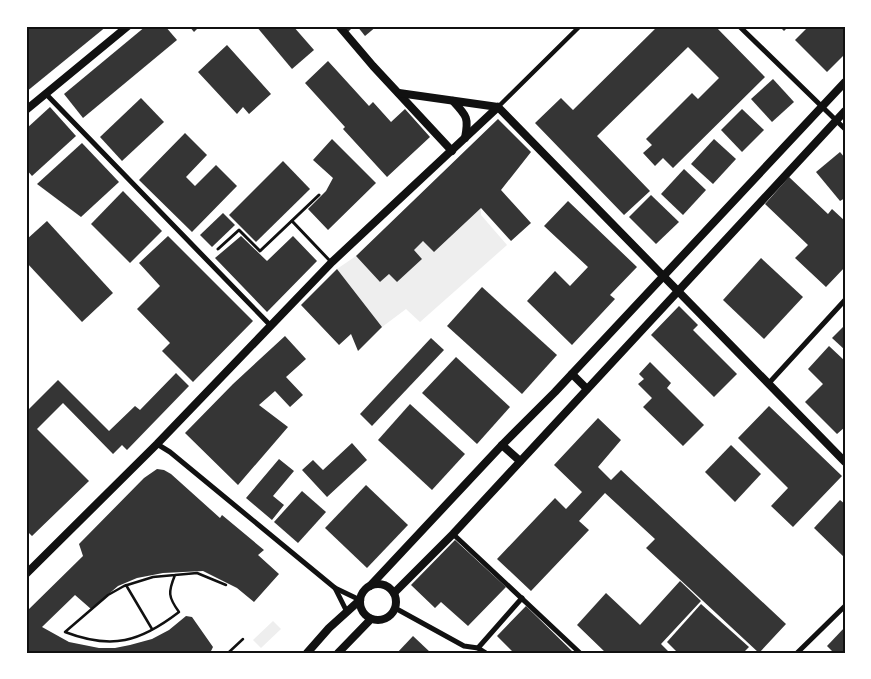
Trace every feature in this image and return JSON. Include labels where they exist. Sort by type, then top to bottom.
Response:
[{"type":"street","points":[[26,110],[128,26]]},
{"type":"street","points":[[339,26],[452,151]]},
{"type":"street","points":[[26,574],[157,444],[332,262],[466,138],[580,26]]},
{"type":"street","points":[[739,26],[845,129]]},
{"type":"street","points":[[370,586],[381,584],[394,593],[395,608],[388,617],[377,620],[371,619],[362,611],[360,600],[362,594],[502,445],[572,374],[845,82]]},
{"type":"street","points":[[46,94],[270,326]]},
{"type":"street","points":[[399,94],[498,106],[843,457]]},
{"type":"street","points":[[452,101],[465,114],[468,123],[466,138]]},
{"type":"street","points":[[394,593],[453,534],[845,111]]},
{"type":"street","points":[[769,383],[845,300]]},
{"type":"street","points":[[572,374],[587,389]]},
{"type":"street","points":[[157,444],[170,452],[335,588],[360,600]]},
{"type":"street","points":[[502,445],[520,462]]},
{"type":"street","points":[[453,534],[580,653]]},
{"type":"street","points":[[335,588],[347,612]]},
{"type":"street","points":[[479,650],[522,598]]},
{"type":"street","points":[[307,653],[360,600]]},
{"type":"street","points":[[797,653],[845,606]]},
{"type":"street","points":[[395,608],[464,646],[486,653]]},
{"type":"street","points":[[338,653],[371,619]]},
{"type":"lane","points":[[218,249],[239,230],[260,251],[319,195]]},
{"type":"lane","points":[[292,221],[332,262]]},
{"type":"path","points":[[175,575],[169,589],[171,602],[179,612],[153,629],[126,640],[109,643],[83,639],[65,632],[108,595],[126,586],[153,577],[175,575],[197,573],[226,585]]},
{"type":"path","points":[[126,586],[153,629]]},
{"type":"path","points":[[228,653],[243,639]]},
{"type":"shaded area","points":[[481,208],[481,215],[507,245],[420,322],[406,309],[382,327],[337,269],[356,256],[380,282],[389,274],[397,282],[422,259],[414,250],[423,241],[434,252]]},
{"type":"shaded area","points":[[273,621],[281,629],[261,648],[253,640]]},
{"type":"building","points":[[26,26],[107,26],[26,92]]},
{"type":"building","points":[[146,26],[165,26],[177,40],[83,118],[64,94]]},
{"type":"building","points":[[189,26],[200,26],[194,32]]},
{"type":"building","points":[[256,26],[293,26],[314,50],[292,69]]},
{"type":"building","points":[[344,26],[354,26],[348,32]]},
{"type":"building","points":[[357,26],[377,26],[365,36]]},
{"type":"building","points":[[658,26],[715,26],[765,77],[673,168],[663,158],[655,166],[643,153],[652,145],[646,139],[692,93],[698,99],[719,78],[688,47],[597,136],[650,191],[624,215],[535,123],[561,98],[573,110]]},
{"type":"building","points":[[779,26],[789,26],[784,31]]},
{"type":"building","points":[[809,26],[845,26],[845,54],[827,72],[795,40]]},
{"type":"building","points":[[227,45],[271,94],[249,114],[243,107],[237,114],[198,72]]},
{"type":"building","points":[[328,61],[369,106],[373,102],[391,122],[405,109],[430,137],[387,177],[343,129],[345,127],[305,83]]},
{"type":"building","points":[[773,79],[794,102],[772,122],[751,99]]},
{"type":"building","points":[[141,98],[164,122],[122,161],[100,137]]},
{"type":"building","points":[[50,107],[76,136],[32,176],[26,169],[26,129]]},
{"type":"building","points":[[742,109],[764,130],[742,152],[721,130]]},
{"type":"building","points":[[498,119],[531,152],[501,190],[531,223],[511,241],[481,208],[434,252],[423,241],[414,250],[422,259],[397,282],[389,274],[380,282],[356,256]]},
{"type":"building","points":[[185,133],[207,155],[186,177],[195,186],[216,165],[237,186],[192,232],[139,180]]},
{"type":"building","points":[[332,139],[376,183],[328,230],[308,209],[326,191],[333,178],[313,160]]},
{"type":"building","points":[[714,139],[736,159],[713,184],[691,164]]},
{"type":"building","points":[[82,143],[119,182],[81,217],[37,184]]},
{"type":"building","points":[[840,152],[845,158],[845,198],[840,201],[816,172]]},
{"type":"building","points":[[283,161],[310,189],[256,242],[229,215]]},
{"type":"building","points":[[684,169],[706,190],[683,215],[661,194]]},
{"type":"building","points":[[789,177],[828,214],[832,209],[845,221],[845,267],[826,287],[795,258],[808,245],[765,204]]},
{"type":"building","points":[[123,191],[162,231],[130,263],[91,224]]},
{"type":"building","points":[[651,195],[679,222],[656,244],[629,217]]},
{"type":"building","points":[[568,201],[637,267],[610,295],[615,299],[572,345],[527,301],[555,271],[570,286],[588,267],[544,226]]},
{"type":"building","points":[[223,213],[235,225],[212,247],[200,235]]},
{"type":"building","points":[[47,221],[113,293],[82,322],[26,262],[26,240]]},
{"type":"building","points":[[168,236],[253,321],[193,382],[162,351],[170,343],[137,309],[160,286],[139,263]]},
{"type":"building","points":[[241,236],[267,261],[293,236],[317,261],[267,312],[215,258]]},
{"type":"building","points":[[761,258],[803,297],[764,339],[723,300]]},
{"type":"building","points":[[337,269],[382,327],[358,351],[351,334],[339,345],[301,305]]},
{"type":"building","points":[[482,287],[557,355],[522,394],[447,326]]},
{"type":"building","points":[[679,306],[698,325],[693,330],[737,374],[714,397],[651,335]]},
{"type":"building","points":[[845,325],[845,350],[832,338]]},
{"type":"building","points":[[285,336],[306,359],[286,377],[303,395],[290,407],[275,391],[259,405],[288,427],[238,485],[185,433],[233,384]]},
{"type":"building","points":[[431,338],[444,350],[372,426],[360,414]]},
{"type":"building","points":[[829,346],[845,361],[845,427],[837,434],[805,402],[823,384],[808,369]]},
{"type":"building","points":[[456,357],[510,407],[477,444],[422,393]]},
{"type":"building","points":[[650,362],[671,383],[667,388],[704,425],[683,446],[643,407],[652,398],[638,384],[644,379],[639,374]]},
{"type":"building","points":[[176,373],[189,386],[127,450],[122,445],[113,454],[63,403],[37,429],[89,481],[32,536],[26,530],[26,412],[58,380],[109,431],[135,406],[140,410]]},
{"type":"building","points":[[410,404],[465,454],[432,490],[378,440]]},
{"type":"building","points":[[769,406],[842,476],[793,527],[771,506],[788,488],[738,438]]},
{"type":"building","points":[[598,418],[621,440],[598,467],[611,480],[621,470],[786,624],[759,653],[646,548],[655,539],[605,493],[579,521],[589,530],[531,591],[497,559],[555,498],[566,509],[582,492],[554,465]]},
{"type":"building","points":[[352,443],[367,460],[327,497],[302,470],[313,460],[323,470]]},
{"type":"building","points":[[731,445],[761,474],[735,502],[705,472]]},
{"type":"building","points":[[279,459],[294,471],[273,496],[284,505],[272,520],[246,498]]},
{"type":"building","points":[[157,469],[171,474],[220,518],[222,515],[264,550],[258,555],[279,574],[254,602],[237,588],[203,571],[163,573],[137,578],[118,586],[91,609],[75,595],[42,627],[69,642],[99,648],[115,648],[152,639],[169,630],[186,616],[192,617],[213,647],[210,653],[26,653],[26,612],[83,556],[79,544],[144,478]]},
{"type":"building","points":[[366,485],[408,525],[367,568],[325,528]]},
{"type":"building","points":[[302,491],[326,512],[298,543],[274,522]]},
{"type":"building","points":[[840,500],[845,504],[845,558],[814,528]]},
{"type":"building","points":[[455,540],[506,587],[468,626],[441,602],[435,608],[411,585]]},
{"type":"building","points":[[680,581],[701,601],[661,644],[670,653],[606,653],[577,625],[606,593],[640,625]]},
{"type":"building","points":[[701,604],[749,647],[743,653],[678,653],[667,642]]},
{"type":"building","points":[[526,606],[574,653],[514,653],[497,636]]},
{"type":"building","points":[[845,627],[845,653],[834,653],[827,646]]},
{"type":"building","points":[[413,636],[431,653],[397,653]]}]
